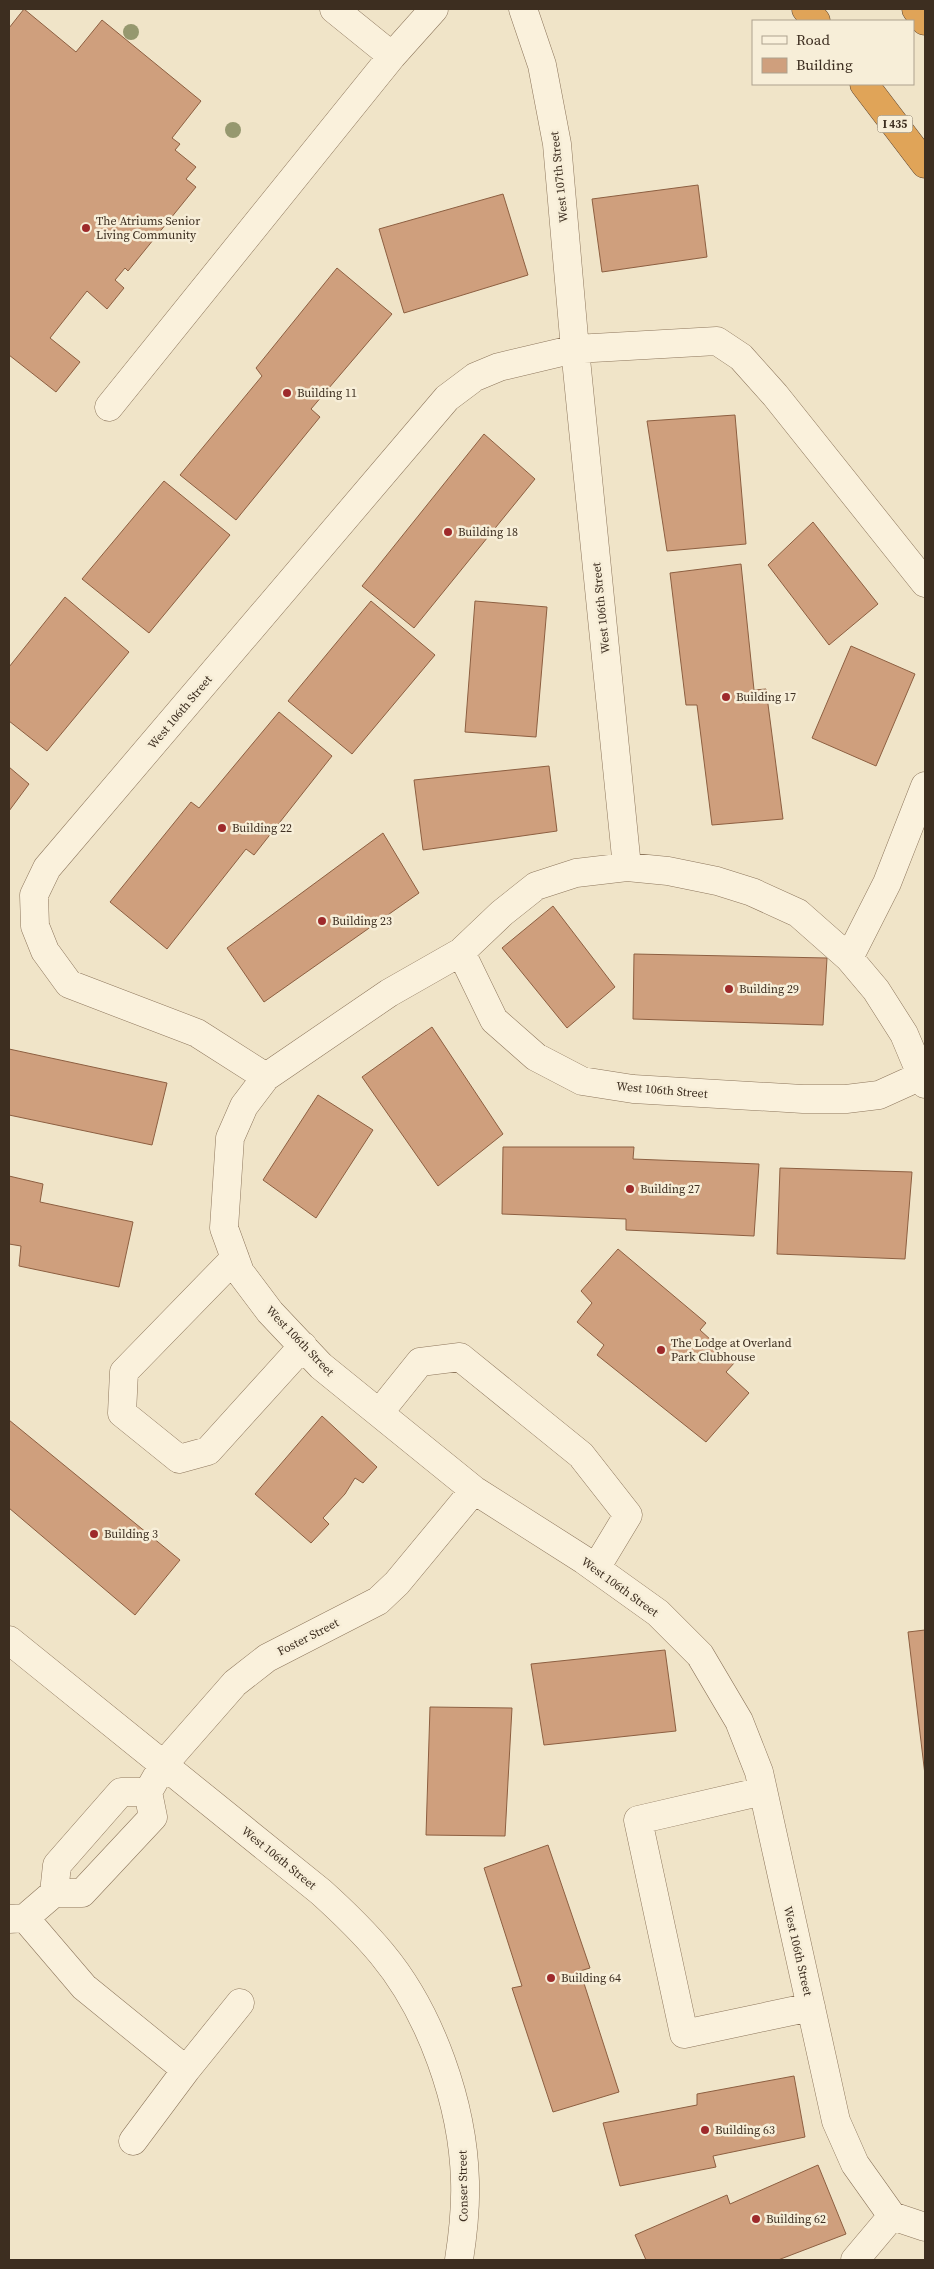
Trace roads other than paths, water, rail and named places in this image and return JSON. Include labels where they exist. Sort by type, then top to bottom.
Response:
[{"type":"highway","points":[[806,9],[815,20]]},
{"type":"highway","points":[[916,9],[925,21]]},
{"type":"highway","name":"I 435","points":[[865,85],[925,164]]},
{"type":"street","points":[[334,9],[392,56]]},
{"type":"street","points":[[109,407],[392,56],[434,9]]},
{"type":"street","name":"West 107th Street","points":[[523,9],[542,65],[557,144],[575,349]]},
{"type":"street","name":"West 106th Street","points":[[266,1076],[197,1033],[69,984],[45,951],[35,926],[34,895],[47,868],[447,398],[476,377],[498,367],[575,349],[717,341],[741,357],[775,395],[925,583]]},
{"type":"street","name":"West 106th Street","points":[[575,349],[627,867]]},
{"type":"street","points":[[849,958],[887,883],[925,786]]},
{"type":"street","name":"West 106th Street","points":[[461,952],[494,1020],[536,1057],[582,1081],[633,1089],[811,1099],[846,1099],[879,1095],[923,1080],[904,1034],[876,990],[849,958],[798,913],[752,892],[668,871],[627,867],[576,873],[536,886],[502,913],[461,952],[389,993],[266,1076],[244,1106],[230,1138],[224,1228],[240,1272],[270,1312],[321,1366],[474,1490],[596,1568],[658,1613],[700,1655],[739,1721],[759,1772],[836,2121],[855,2164],[892,2216]]},
{"type":"street","points":[[235,1258],[124,1372],[122,1413],[180,1459],[208,1451],[303,1346]]},
{"type":"street","points":[[379,1413],[420,1362],[460,1357],[581,1455],[628,1514],[596,1568]]},
{"type":"street","name":"Foster Street","points":[[148,1792],[164,1764],[235,1683],[268,1658],[378,1600],[397,1583],[474,1490]]},
{"type":"street","name":"West 106th Street","points":[[9,1640],[119,1731],[164,1764],[348,1916],[383,1955],[412,1998],[440,2058],[450,2087],[462,2141]]},
{"type":"street","points":[[54,1893],[57,1865],[120,1792],[148,1792],[153,1817],[82,1893],[54,1893],[17,1919],[84,1987],[186,2070]]},
{"type":"street","points":[[763,1792],[638,1820],[684,2034],[811,2007]]},
{"type":"street","points":[[133,2140],[240,2003]]},
{"type":"street","name":"Conser Street","points":[[459,2260],[465,2215],[462,2141]]},
{"type":"street","points":[[855,2260],[892,2216],[925,2227]]},
{"type":"place","name":"The Atriums Senior Living Community","points":[[86,228]]},
{"type":"place","name":"Building 11","points":[[287,393]]},
{"type":"place","name":"Building 18","points":[[448,532]]},
{"type":"place","name":"Building 17","points":[[726,697]]},
{"type":"place","name":"Building 22","points":[[222,828]]},
{"type":"place","name":"Building 23","points":[[322,921]]},
{"type":"place","name":"Building 29","points":[[729,989]]},
{"type":"place","name":"Building 27","points":[[630,1189]]},
{"type":"place","name":"The Lodge at Overland Park Clubhouse","points":[[661,1350]]},
{"type":"place","name":"Building 3","points":[[94,1534]]},
{"type":"place","name":"Building 64","points":[[551,1978]]},
{"type":"place","name":"Building 63","points":[[705,2130]]},
{"type":"place","name":"Building 62","points":[[756,2219]]}]
